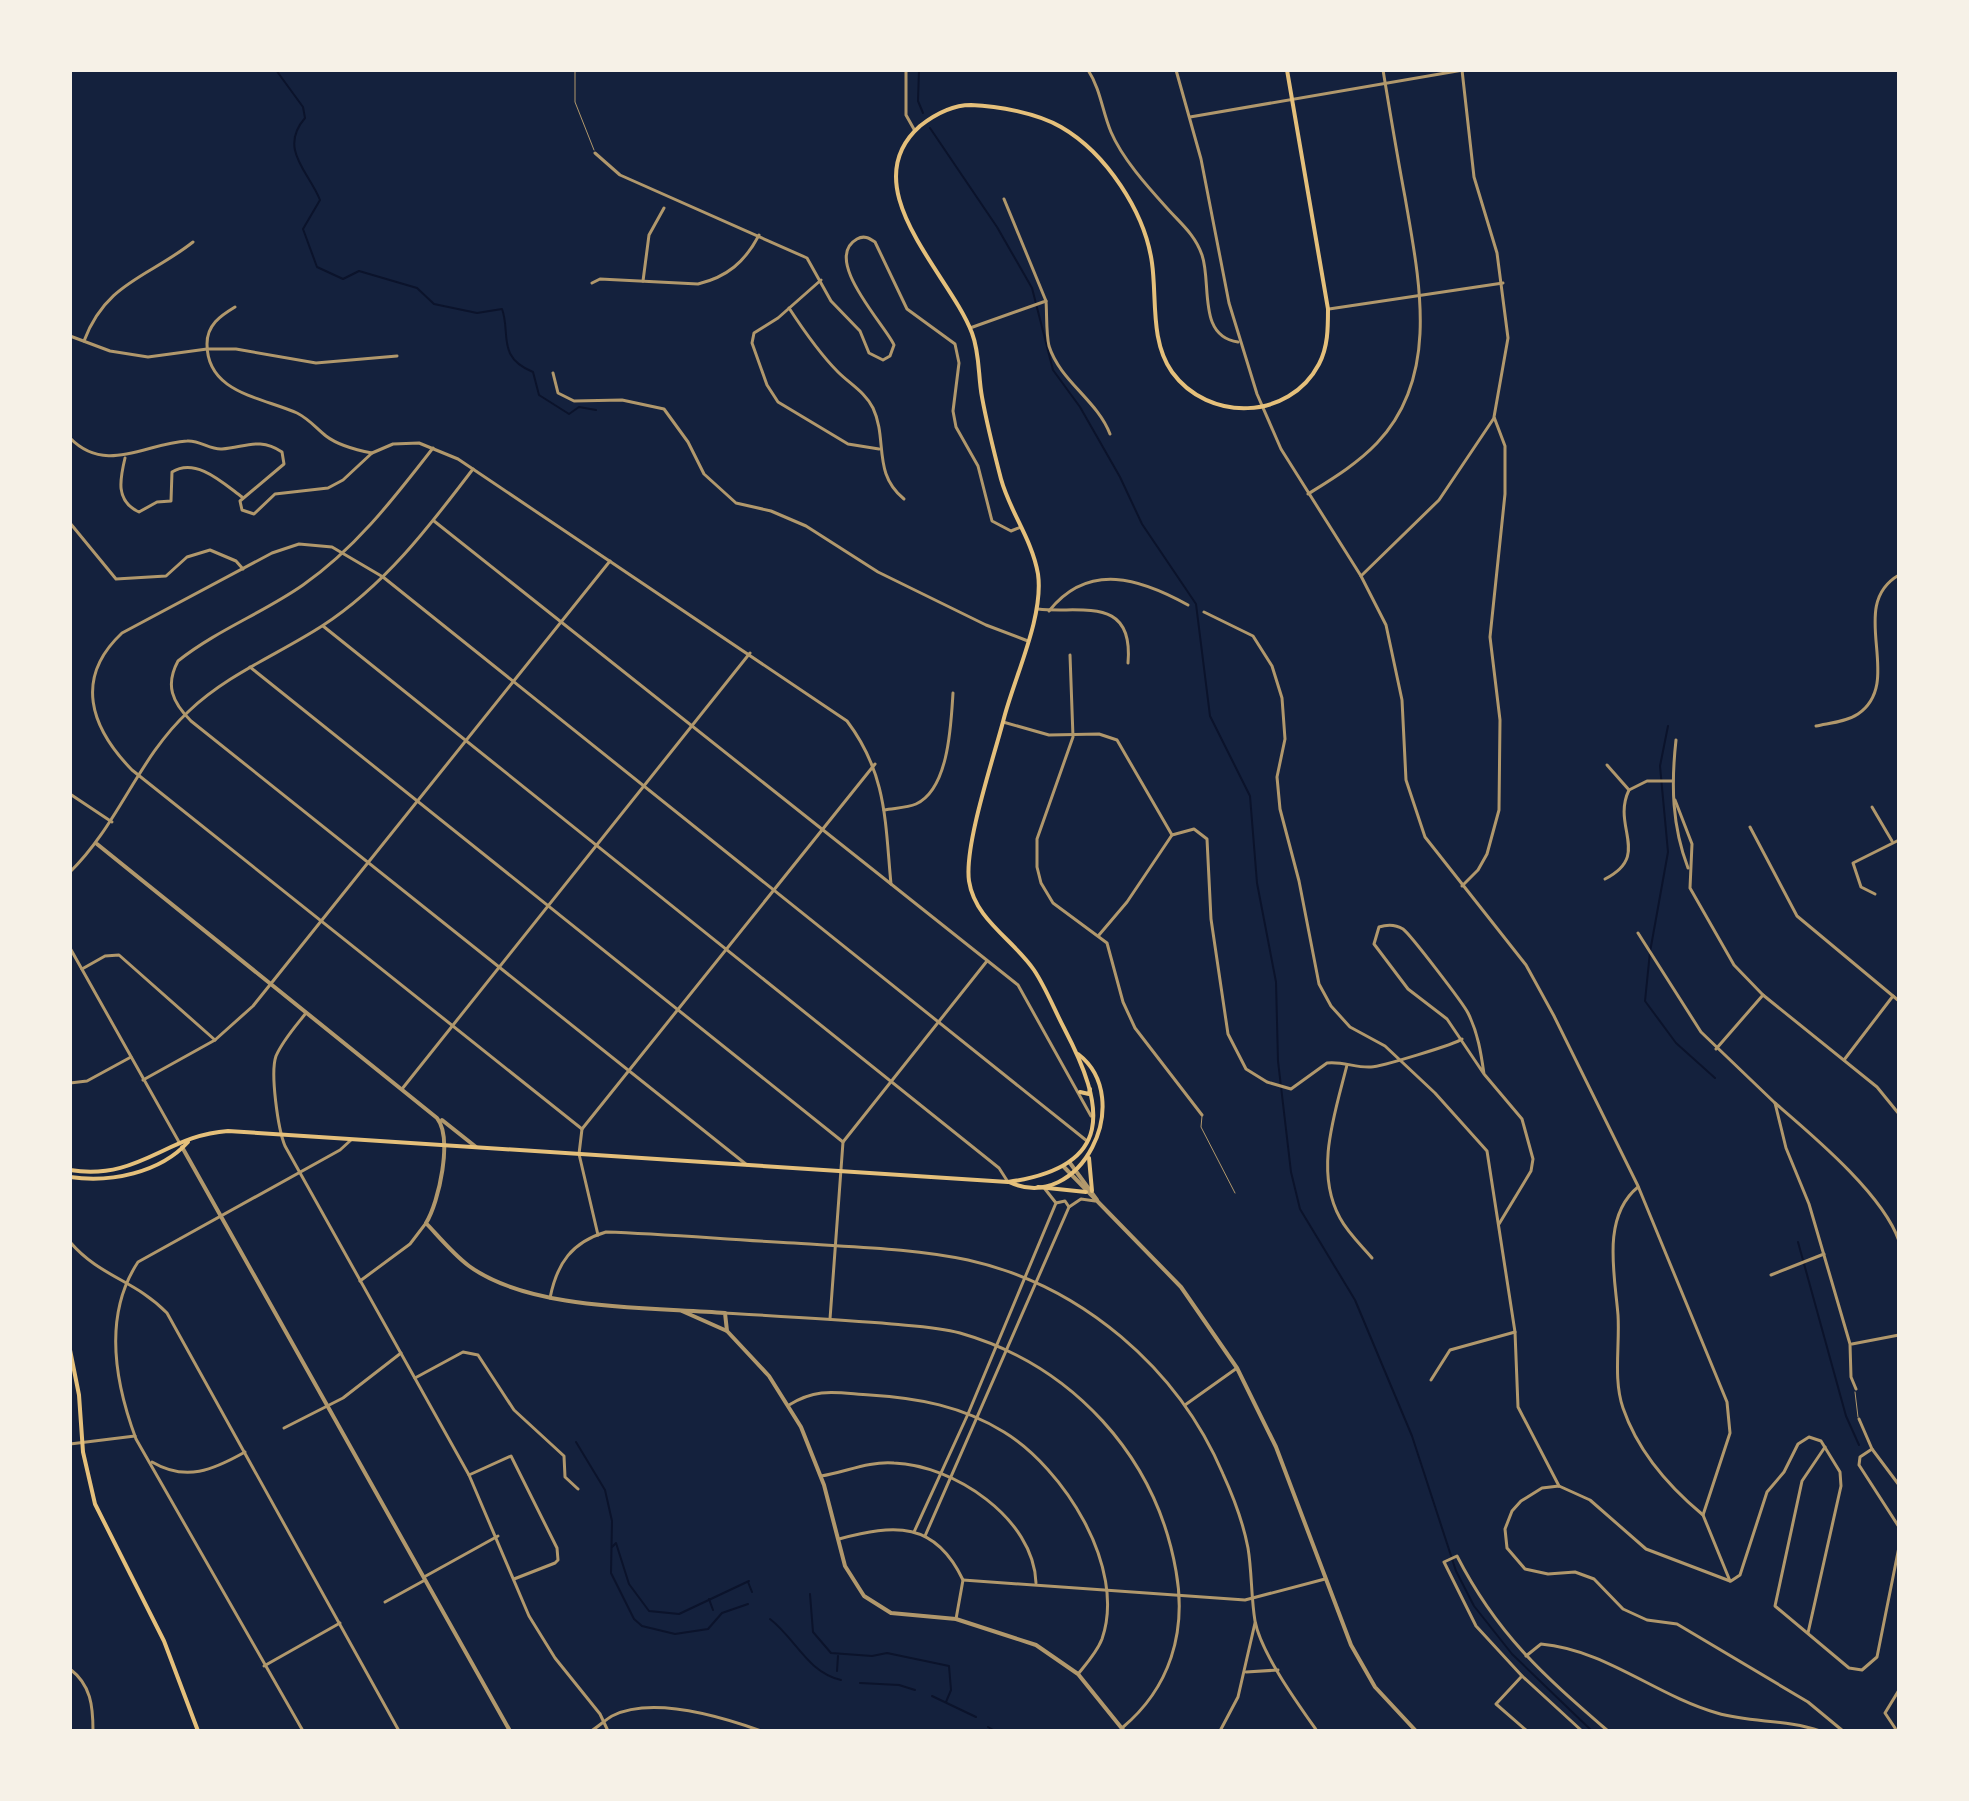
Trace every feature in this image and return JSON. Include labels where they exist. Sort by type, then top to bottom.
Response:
[{"type":"main road","points":[[70,1170],[106,1172],[132,1167],[179,1142],[219,1132],[1008,1182],[1048,1175],[1070,1163],[1088,1142],[1094,1120],[1089,1082],[1077,1052],[1033,969],[988,921],[969,880],[971,844],[1003,722],[1038,609],[1038,576],[1022,527],[1001,480],[970,328],[901,208],[897,169],[915,131],[939,114],[970,105],[1032,116],[1071,133],[1112,176],[1140,219],[1152,261],[1159,342],[1172,373],[1185,387],[1208,402],[1240,409],[1262,407],[1290,396],[1314,373],[1325,350],[1328,309],[1287,70]]},
{"type":"main road","points":[[1035,1187],[1076,1170],[1099,1137],[1103,1102],[1094,1072],[1077,1052]]},
{"type":"main road","points":[[1080,1092],[1089,1094],[1089,1082]]},
{"type":"main road","points":[[70,1177],[120,1177],[143,1170],[182,1149],[190,1140]]},
{"type":"main road","points":[[1089,1155],[1092,1191]]},
{"type":"main road","points":[[1008,1182],[1019,1187],[1086,1192]]},
{"type":"main road","points":[[70,1350],[79,1395],[88,1484],[100,1519],[164,1641],[198,1731]]},
{"type":"street","points":[[906,70],[906,115],[915,131]]},
{"type":"street","points":[[1088,70],[1102,95],[1112,134],[1166,207],[1194,238],[1201,252],[1214,328],[1227,340],[1238,342]]},
{"type":"street","points":[[1176,70],[1238,342],[1262,407],[1308,494],[1361,576],[1389,635],[1402,700],[1406,780],[1416,814],[1430,844],[1526,965],[1638,1186],[1727,1402],[1730,1433],[1703,1515]]},
{"type":"street","points":[[1308,494],[1357,462],[1379,442],[1404,403],[1417,369],[1422,296],[1383,70]]},
{"type":"street","points":[[1189,117],[1462,70],[1474,177],[1503,283],[1508,338],[1494,417],[1439,500],[1361,576]]},
{"type":"street","points":[[595,153],[620,175],[807,258],[837,309],[860,331],[873,357],[883,360],[890,356],[894,345],[857,291],[848,258],[851,245],[857,239],[865,237],[875,242],[907,309],[955,344],[959,363],[953,411],[956,427],[978,466],[992,521],[1011,531],[1022,527]]},
{"type":"street","points":[[1004,199],[1046,301],[1049,345],[1058,365],[1097,408],[1110,434]]},
{"type":"street","points":[[643,281],[649,235],[664,208]]},
{"type":"street","points":[[592,283],[600,279],[698,284],[712,281],[741,262],[759,235]]},
{"type":"street","points":[[84,341],[99,307],[134,279],[193,242]]},
{"type":"street","points":[[821,279],[752,337],[769,391],[784,407],[848,444],[879,449]]},
{"type":"street","points":[[1328,309],[1503,283]]},
{"type":"street","points":[[970,328],[1046,301]]},
{"type":"street","points":[[235,307],[212,324],[207,349],[211,369],[223,383],[299,414],[341,445],[372,453]]},
{"type":"street","points":[[789,308],[814,345],[869,401],[876,416],[886,478],[904,499]]},
{"type":"street","points":[[70,336],[110,351],[148,357],[207,349],[236,349],[316,363],[397,356]]},
{"type":"street","points":[[553,373],[558,393],[574,401],[622,400],[664,409],[688,442],[704,474],[736,503],[771,511],[806,526],[878,572],[986,625],[1028,641]]},
{"type":"street","points":[[1462,886],[1478,870],[1487,854],[1496,826],[1500,797],[1500,720],[1490,637],[1504,508],[1505,446],[1494,417]]},
{"type":"street","points":[[70,438],[107,456],[125,458],[149,447],[191,440],[219,449],[264,443],[282,452],[285,458],[280,469],[242,497]]},
{"type":"street","points":[[242,497],[242,510],[254,514],[267,498],[275,494],[328,488],[343,480],[372,453],[407,441],[434,447],[473,469],[847,721],[875,764],[884,810],[891,884]]},
{"type":"street","points":[[434,447],[373,524],[344,552],[305,584],[178,661],[172,673],[171,691],[185,715],[747,1165]]},
{"type":"street","points":[[125,458],[120,491],[129,506],[139,512],[157,502],[171,501],[172,472],[186,467],[210,474],[242,497]]},
{"type":"street","points":[[70,872],[97,844],[137,774],[185,715],[221,684],[323,626],[383,577],[434,521],[473,469]]},
{"type":"street","points":[[434,521],[1011,978],[1027,996],[1094,1120]]},
{"type":"street","points":[[70,523],[116,579],[166,576],[187,557],[210,550],[236,561],[243,569]]},
{"type":"street","points":[[582,1129],[137,774],[114,750],[96,717],[91,682],[96,664],[122,633],[272,553],[299,544],[317,544],[344,552],[383,577],[1088,1142]]},
{"type":"street","points":[[143,1080],[215,1040],[244,1016],[610,561]]},
{"type":"street","points":[[1816,726],[1858,714],[1875,694],[1876,601],[1884,588],[1899,575]]},
{"type":"street","points":[[1049,611],[1062,597],[1082,586],[1122,577],[1188,605]]},
{"type":"street","points":[[1038,609],[1088,608],[1106,612],[1124,632],[1129,650],[1128,663]]},
{"type":"street","points":[[1204,612],[1253,636],[1275,676],[1282,698],[1285,739],[1277,777],[1280,809],[1299,881],[1319,984],[1340,1020],[1374,1038],[1435,1093],[1487,1151],[1515,1332],[1518,1407],[1559,1486]]},
{"type":"street","points":[[323,626],[999,1168],[1008,1182]]},
{"type":"street","points":[[402,1089],[750,653]]},
{"type":"street","points":[[1070,655],[1073,737],[1037,839],[1037,867],[1041,883],[1053,903],[1066,915],[1099,935],[1110,949],[1123,1002],[1135,1028],[1202,1115]]},
{"type":"street","points":[[250,667],[843,1142]]},
{"type":"street","points":[[884,810],[913,806],[935,784],[947,753],[953,693]]},
{"type":"street","points":[[1003,722],[1049,735],[1073,737],[1099,734],[1117,740],[1172,835]]},
{"type":"street","points":[[1676,740],[1672,781],[1674,826],[1688,868],[1690,888],[1708,922],[1734,965],[1763,995],[1884,1093],[1899,1114]]},
{"type":"street","points":[[598,1235],[579,1154],[582,1129],[771,888],[875,764]]},
{"type":"street","points":[[1607,765],[1629,790]]},
{"type":"street","points":[[1605,879],[1624,866],[1629,854],[1623,805],[1629,790],[1647,781],[1672,781]]},
{"type":"street","points":[[70,794],[112,822]]},
{"type":"street","points":[[1675,800],[1692,844],[1688,868]]},
{"type":"street","points":[[1872,807],[1892,841]]},
{"type":"street","points":[[1750,827],[1797,916],[1899,1001]]},
{"type":"street","points":[[1099,935],[1127,902],[1172,835],[1194,829],[1207,839],[1211,919],[1228,1034],[1246,1069],[1284,1090],[1296,1087],[1327,1063],[1375,1067],[1396,1059],[1446,1049],[1462,1039]]},
{"type":"street","points":[[1875,894],[1861,887],[1853,863],[1899,840]]},
{"type":"street","points":[[97,844],[478,1148]]},
{"type":"street","points":[[1484,1074],[1479,1038],[1467,1011],[1414,939],[1389,924],[1379,927],[1374,934],[1374,944],[1383,957],[1408,989],[1447,1019],[1484,1074],[1522,1119],[1533,1159],[1531,1171],[1499,1224]]},
{"type":"street","points":[[1638,933],[1686,1012],[1716,1049],[1830,1150],[1885,1213],[1899,1241]]},
{"type":"street","points":[[70,948],[510,1731]]},
{"type":"street","points":[[81,970],[105,956],[119,955],[215,1040]]},
{"type":"street","points":[[830,1319],[843,1142],[987,961]]},
{"type":"street","points":[[1716,1049],[1763,995]]},
{"type":"street","points":[[1844,1060],[1893,996]]},
{"type":"street","points":[[306,1013],[276,1057],[281,1134],[469,1475],[498,1536],[529,1616],[555,1658],[600,1714],[608,1731]]},
{"type":"street","points":[[70,1083],[87,1081],[131,1057]]},
{"type":"street","points":[[1347,1064],[1329,1136],[1332,1195],[1344,1225],[1372,1258]]},
{"type":"street","points":[[1775,1103],[1786,1148],[1824,1254],[1850,1344],[1851,1377],[1856,1389]]},
{"type":"street","points":[[360,1281],[410,1244],[426,1223],[440,1188],[444,1130],[437,1118]]},
{"type":"street","points":[[303,1731],[135,1436],[122,1398],[116,1364],[117,1319],[126,1281],[138,1262],[343,1148],[351,1140]]},
{"type":"street","points":[[1070,1163],[1099,1202]]},
{"type":"street","points":[[1064,1167],[1181,1287],[1237,1368],[1276,1447],[1361,1666],[1375,1687],[1416,1731]]},
{"type":"street","points":[[1638,1186],[1627,1200],[1620,1217],[1612,1262],[1622,1406],[1661,1476],[1703,1515],[1730,1581]]},
{"type":"street","points":[[1044,1189],[1056,1203]]},
{"type":"street","points":[[925,1536],[979,1419],[1069,1207],[1081,1199],[1099,1202]]},
{"type":"street","points":[[1056,1203],[1065,1201],[1069,1207]]},
{"type":"street","points":[[914,1532],[968,1414],[1056,1203]]},
{"type":"street","points":[[426,1223],[471,1268],[515,1290],[550,1299],[935,1328],[997,1346],[1059,1380],[1118,1436],[1158,1507],[1169,1535],[1179,1595],[1175,1646],[1167,1674],[1147,1706],[1123,1730],[1078,1674],[1036,1645],[956,1619],[907,1617],[878,1606],[853,1582],[837,1539],[821,1476],[789,1405],[754,1358],[727,1331],[680,1310]]},
{"type":"street","points":[[550,1299],[564,1259],[578,1244],[598,1235],[638,1233],[939,1255],[1026,1279],[1072,1301],[1123,1338],[1185,1405],[1218,1462],[1241,1519],[1255,1623],[1238,1697],[1220,1731]]},
{"type":"street","points":[[70,1242],[91,1265],[146,1292],[167,1313],[399,1731]]},
{"type":"street","points":[[1771,1275],[1824,1254]]},
{"type":"street","points":[[725,1313],[727,1331]]},
{"type":"street","points":[[1431,1380],[1450,1350],[1515,1332]]},
{"type":"street","points":[[1850,1344],[1899,1335]]},
{"type":"street","points":[[415,1378],[463,1352],[478,1355],[514,1410],[564,1456],[565,1477],[578,1489]]},
{"type":"street","points":[[284,1428],[363,1385],[401,1353]]},
{"type":"street","points":[[1185,1405],[1237,1368]]},
{"type":"street","points":[[789,1405],[819,1392],[926,1400],[979,1419],[1018,1442],[1063,1487],[1087,1528],[1105,1589],[1106,1613],[1101,1642],[1078,1674]]},
{"type":"street","points":[[1859,1419],[1872,1449],[1899,1485]]},
{"type":"street","points":[[70,1444],[135,1436]]},
{"type":"street","points":[[1730,1581],[1740,1575],[1767,1492],[1784,1472],[1798,1444],[1809,1437],[1821,1441],[1840,1472],[1841,1486],[1808,1633]]},
{"type":"street","points":[[1825,1447],[1802,1481],[1775,1604],[1849,1668],[1862,1670],[1872,1665],[1880,1645],[1899,1547]]},
{"type":"street","points":[[1872,1449],[1860,1457],[1859,1465],[1899,1527]]},
{"type":"street","points":[[149,1461],[170,1471],[194,1474],[212,1470],[245,1452]]},
{"type":"street","points":[[469,1475],[511,1456],[557,1548],[558,1560],[555,1563],[514,1579]]},
{"type":"street","points":[[821,1476],[861,1465],[892,1462],[942,1472],[979,1492],[1003,1515],[1027,1550],[1036,1583]]},
{"type":"street","points":[[1730,1581],[1646,1549],[1590,1500],[1559,1486],[1533,1492],[1512,1511],[1506,1539],[1517,1564],[1535,1573],[1575,1572],[1594,1579],[1623,1609],[1647,1620],[1677,1624],[1808,1702],[1843,1731]]},
{"type":"street","points":[[837,1539],[884,1528],[925,1536],[948,1554],[963,1580],[956,1619]]},
{"type":"street","points":[[385,1602],[498,1536]]},
{"type":"street","points":[[1582,1731],[1522,1676],[1476,1626],[1444,1562],[1453,1557],[1484,1608],[1526,1656],[1608,1731]]},
{"type":"street","points":[[963,1580],[1254,1599],[1325,1579]]},
{"type":"street","points":[[264,1666],[340,1623]]},
{"type":"street","points":[[1255,1623],[1278,1670],[1317,1731]]},
{"type":"street","points":[[1526,1656],[1541,1644],[1570,1647],[1718,1713],[1770,1719],[1820,1731]]},
{"type":"street","points":[[72,1670],[83,1680],[91,1699],[93,1731]]},
{"type":"street","points":[[1246,1672],[1278,1670]]},
{"type":"street","points":[[1522,1676],[1496,1704],[1527,1731]]},
{"type":"street","points":[[1897,1731],[1885,1713],[1899,1690]]},
{"type":"street","points":[[600,1714],[612,1716],[649,1709],[677,1710],[725,1717],[758,1731]]},
{"type":"street","points":[[591,1731],[612,1716]]},
{"type":"lane","points":[[575,70],[575,102],[579,121],[595,153]]},
{"type":"lane","points":[[1202,1115],[1201,1127],[1235,1193]]},
{"type":"lane","points":[[1856,1389],[1853,1397],[1859,1419]]},
{"type":"waterway","points":[[276,70],[303,107],[305,118],[294,140],[298,160],[320,200],[303,229],[317,267],[343,279],[359,271],[417,288],[434,304],[477,313],[502,309],[509,352],[521,366],[533,372],[539,395],[569,414],[579,407],[596,410]]},
{"type":"waterway","points":[[919,70],[918,101],[923,113]]},
{"type":"waterway","points":[[930,128],[997,227],[1032,288],[1053,370],[1080,407],[1120,477],[1142,524],[1196,604],[1210,716],[1250,796],[1257,883],[1276,982],[1278,1061],[1291,1172],[1300,1209],[1355,1300],[1412,1436],[1456,1571],[1474,1606],[1512,1654],[1592,1731]]},
{"type":"waterway","points":[[1668,726],[1660,766],[1668,852],[1650,952],[1645,1001],[1676,1043],[1715,1078]]},
{"type":"waterway","points":[[1798,1242],[1846,1416],[1859,1445]]},
{"type":"waterway","points":[[576,1442],[605,1490],[612,1521],[611,1573],[634,1619],[642,1626],[675,1634],[708,1629],[722,1613],[748,1604]]},
{"type":"waterway","points":[[612,1547],[616,1543],[629,1584],[649,1611],[679,1614],[749,1581]]},
{"type":"waterway","points":[[748,1582],[752,1592]]},
{"type":"waterway","points":[[810,1594],[813,1632],[831,1653],[872,1656],[887,1653],[949,1666],[951,1690],[946,1702]]},
{"type":"waterway","points":[[709,1599],[713,1610]]},
{"type":"waterway","points":[[770,1619],[819,1670],[841,1680]]},
{"type":"waterway","points":[[837,1671],[838,1656]]},
{"type":"waterway","points":[[860,1683],[899,1685],[915,1690]]},
{"type":"waterway","points":[[932,1696],[976,1717]]},
{"type":"waterway","points":[[988,1727],[995,1731]]}]
